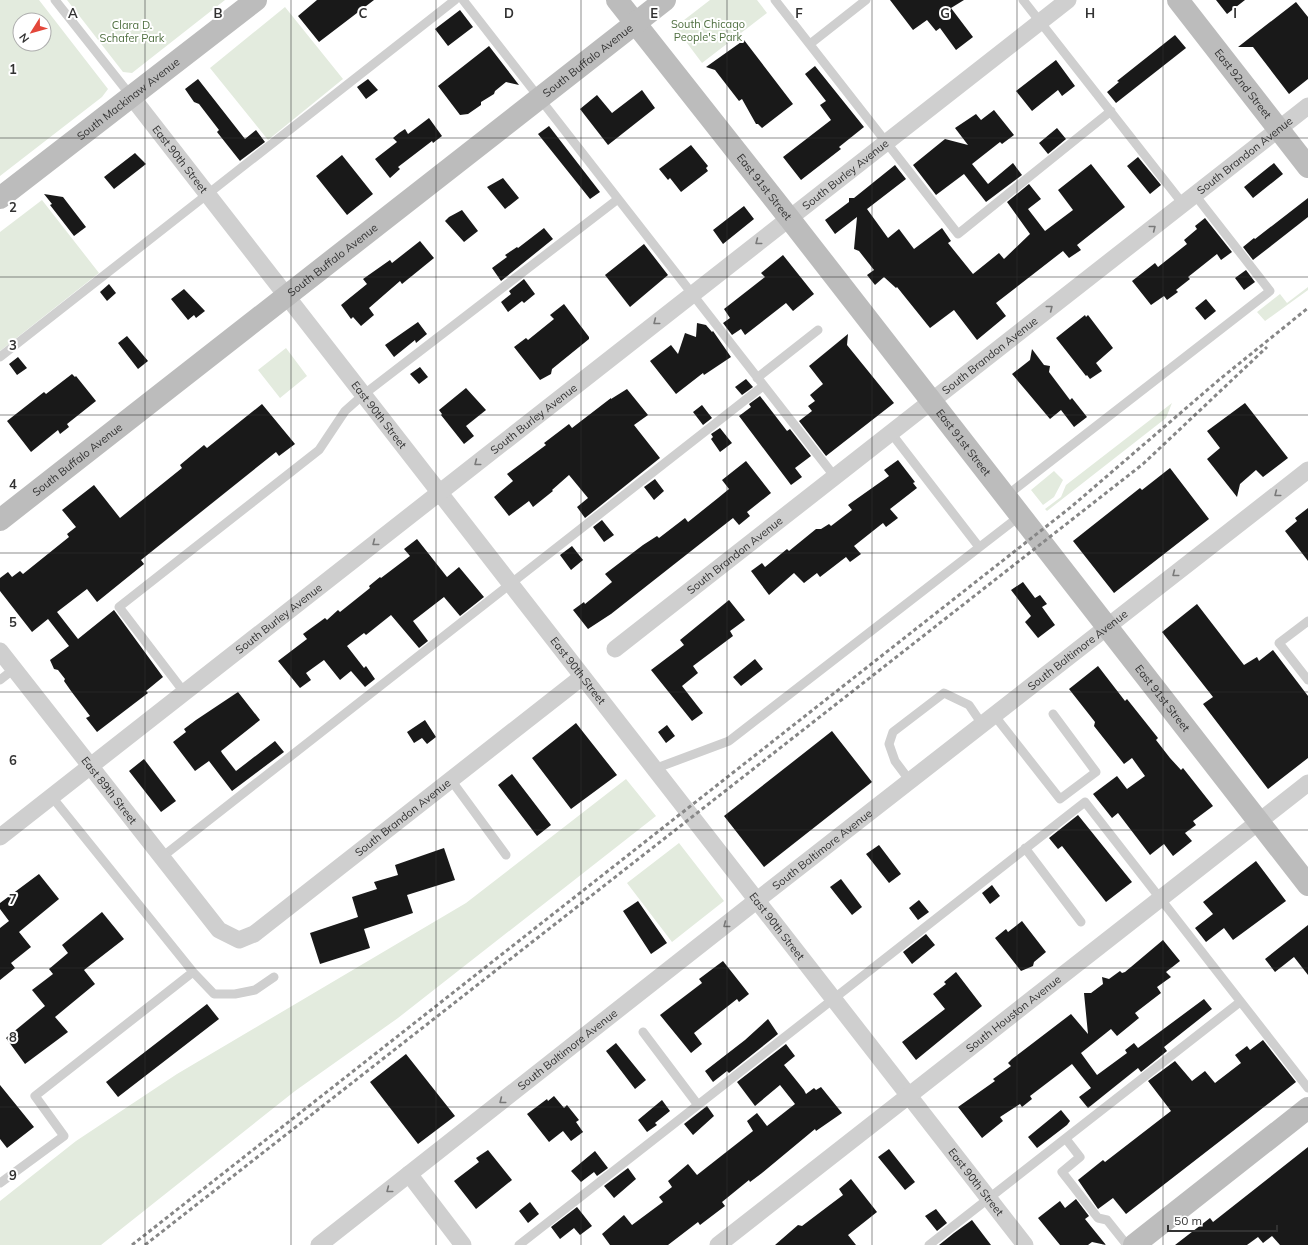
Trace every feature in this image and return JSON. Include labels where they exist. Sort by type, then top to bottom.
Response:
[{"type":"street","name":"South Mackinaw Avenue","points":[[0,198],[256,0]]},
{"type":"street","name":"East 91st Street","points":[[617,0],[789,218],[1259,821],[1306,878]]},
{"type":"street","name":"South Buffalo Avenue","points":[[0,520],[665,0]]},
{"type":"street","name":"South Burley Avenue","points":[[0,837],[1068,0]]},
{"type":"street","name":"East 92nd Street","points":[[1178,0],[1308,167]]},
{"type":"street","name":"East 90th Street","points":[[131,96],[1025,1245]]},
{"type":"street","name":"South Brandon Avenue","points":[[615,649],[1308,106]]},
{"type":"street","name":"South Baltimore Avenue","points":[[319,1245],[756,901],[1308,470]]},
{"type":"street","name":"East 89th Street","points":[[0,651],[219,930]]},
{"type":"street","name":"South Brandon Avenue","points":[[219,930],[239,940],[254,934],[582,677]]},
{"type":"street","name":"South Houston Avenue","points":[[718,1245],[1308,783]]},
{"type":"street","points":[[1134,1245],[1308,1108]]},
{"type":"street","points":[[409,1174],[464,1245]]},
{"type":"lane","points":[[55,0],[131,96]]},
{"type":"lane","points":[[0,357],[455,0]]},
{"type":"lane","points":[[463,0],[834,477]]},
{"type":"lane","points":[[776,0],[958,234],[1111,111]]},
{"type":"lane","points":[[810,44],[866,0]]},
{"type":"lane","points":[[1006,496],[1270,292],[1111,111],[1023,0]]},
{"type":"lane","points":[[184,692],[119,607],[319,450],[345,411],[363,395],[618,199]]},
{"type":"lane","points":[[757,378],[818,330]]},
{"type":"lane","points":[[162,857],[763,386]]},
{"type":"lane","points":[[891,432],[979,547]]},
{"type":"lane","points":[[654,769],[729,741],[1021,515]]},
{"type":"lane","points":[[1308,621],[1279,643],[1308,680]]},
{"type":"lane","points":[[0,680],[14,669]]},
{"type":"lane","points":[[910,781],[895,761],[889,744],[893,732],[944,693],[969,705],[988,720],[1060,799],[1096,772],[1053,714]]},
{"type":"lane","points":[[451,780],[506,855]]},
{"type":"lane","points":[[52,797],[193,972],[214,994],[235,994],[255,990],[274,977]]},
{"type":"lane","points":[[519,1245],[1085,802],[1308,1088]]},
{"type":"lane","points":[[1026,848],[1081,922]]},
{"type":"lane","points":[[0,1183],[64,1136],[35,1096],[193,972]]},
{"type":"lane","points":[[929,1245],[1240,1002]]},
{"type":"lane","points":[[643,1032],[698,1105]]},
{"type":"lane","points":[[1066,1139],[1080,1157],[1062,1172],[1098,1218],[1107,1220],[1127,1245]]},
{"type":"green space","name":"Clara D. Schafer Park","points":[[0,0],[39,0],[48,12],[12,12],[12,52],[52,52],[52,17],[108,89],[102,97],[0,176]]},
{"type":"green space","name":"Clara D. Schafer Park","points":[[67,0],[225,0],[132,73],[123,72]]},
{"type":"green space","name":"South Chicago People's Park","points":[[710,0],[757,0],[767,13],[702,63],[675,27]]},
{"type":"green space","points":[[285,7],[343,79],[268,140],[210,68]]},
{"type":"green space","points":[[42,200],[99,273],[0,351],[0,232]]},
{"type":"green space","points":[[1308,287],[1308,290],[1265,321],[1257,312],[1280,294],[1287,303]]},
{"type":"green space","points":[[286,348],[307,376],[280,398],[258,370]]},
{"type":"green space","points":[[1172,403],[1166,418],[1047,511],[1045,509],[1061,497],[1066,485]]},
{"type":"green space","points":[[1054,471],[1063,480],[1054,497],[1043,505],[1031,490]]},
{"type":"green space","points":[[626,779],[656,816],[398,1018],[295,1091],[101,1245],[0,1245],[0,1201],[76,1141],[177,1074],[466,903]]},
{"type":"green space","points":[[679,843],[724,901],[672,942],[627,883]]},
{"type":"building","points":[[317,0],[374,0],[319,42],[298,16]]},
{"type":"building","points":[[890,0],[964,0],[951,8],[973,37],[956,50],[940,28],[936,31],[927,20],[913,30]]},
{"type":"building","points":[[1216,0],[1245,0],[1227,14]]},
{"type":"building","points":[[1296,2],[1308,17],[1308,79],[1289,94],[1253,47],[1238,47]]},
{"type":"building","points":[[460,10],[473,27],[448,46],[435,29]]},
{"type":"building","points":[[1175,35],[1186,48],[1116,103],[1107,92],[1119,82],[1117,81]]},
{"type":"building","points":[[744,40],[793,104],[762,128],[756,124],[742,99],[739,101],[715,70],[706,67]]},
{"type":"building","points":[[489,46],[519,85],[506,82],[495,91],[494,94],[481,102],[481,105],[468,114],[460,115],[438,86]]},
{"type":"building","points":[[1056,60],[1075,86],[1062,96],[1058,90],[1032,111],[1016,91]]},
{"type":"building","points":[[815,66],[864,127],[839,147],[841,149],[801,180],[783,157],[831,120],[820,105],[826,101],[805,74]]},
{"type":"building","points":[[198,79],[245,139],[256,130],[265,142],[240,161],[217,132],[219,130],[199,104],[194,102],[185,89]]},
{"type":"building","points":[[368,79],[378,90],[366,99],[357,87]]},
{"type":"building","points":[[642,90],[655,108],[608,145],[580,109],[597,95],[612,113]]},
{"type":"building","points":[[994,110],[1014,135],[1002,144],[1000,142],[972,164],[988,184],[1013,163],[1022,175],[986,202],[964,174],[936,195],[913,165],[945,139],[968,145],[955,128],[976,114],[981,120]]},
{"type":"building","points":[[429,118],[442,136],[433,143],[432,141],[398,167],[400,169],[390,178],[375,159],[397,142],[393,138],[399,133],[405,129],[408,134]]},
{"type":"building","points":[[549,126],[600,192],[590,199],[538,134]]},
{"type":"building","points":[[1057,128],[1066,139],[1048,154],[1039,143]]},
{"type":"building","points":[[691,145],[708,166],[706,168],[708,171],[681,192],[670,178],[668,180],[659,169]]},
{"type":"building","points":[[135,153],[146,164],[114,189],[104,177]]},
{"type":"building","points":[[342,155],[373,194],[347,215],[316,176]]},
{"type":"building","points":[[1138,157],[1161,185],[1150,194],[1127,166]]},
{"type":"building","points":[[1274,163],[1283,174],[1253,198],[1244,187]]},
{"type":"building","points":[[1091,164],[1125,207],[1077,245],[1081,250],[1069,258],[1063,251],[996,303],[1006,316],[977,340],[954,310],[930,328],[897,287],[896,288],[884,277],[875,285],[867,275],[874,270],[859,251],[854,249],[857,217],[835,234],[825,220],[849,202],[849,198],[854,198],[895,165],[906,179],[867,209],[888,238],[899,229],[914,249],[942,228],[951,241],[948,243],[973,274],[999,253],[1004,259],[1030,234],[1007,202],[1029,184],[1041,199],[1028,209],[1045,231],[1073,210],[1058,190]]},
{"type":"building","points":[[503,178],[519,198],[505,209],[487,187]]},
{"type":"building","points":[[44,194],[63,197],[86,227],[74,236],[50,205],[52,204]]},
{"type":"building","points":[[1308,198],[1308,217],[1253,260],[1243,247]]},
{"type":"building","points":[[744,206],[754,219],[723,244],[713,230]]},
{"type":"building","points":[[462,210],[478,231],[464,242],[445,221]]},
{"type":"building","points":[[1205,218],[1232,252],[1221,260],[1217,254],[1188,277],[1190,279],[1176,290],[1178,292],[1167,300],[1164,296],[1151,305],[1132,281],[1155,263],[1158,267],[1187,244],[1184,240],[1197,229],[1195,226]]},
{"type":"building","points":[[544,228],[553,239],[501,281],[492,268],[507,257],[505,255],[517,247],[518,248]]},
{"type":"building","points":[[420,241],[434,258],[402,284],[400,281],[369,308],[374,315],[361,326],[353,317],[351,319],[341,305],[367,284],[363,279],[390,260],[392,263]]},
{"type":"building","points":[[644,244],[668,275],[630,307],[605,275]]},
{"type":"building","points":[[783,255],[814,294],[793,311],[786,303],[745,335],[741,329],[732,335],[723,323],[730,318],[724,309],[765,277],[761,273]]},
{"type":"building","points":[[1246,270],[1255,282],[1244,290],[1235,278]]},
{"type":"building","points":[[524,279],[535,294],[524,303],[522,301],[508,312],[501,302],[511,294],[509,291]]},
{"type":"building","points":[[109,284],[116,293],[107,301],[100,292]]},
{"type":"building","points":[[184,289],[205,311],[196,318],[194,315],[188,320],[171,299]]},
{"type":"building","points":[[1206,299],[1216,311],[1205,320],[1195,308]]},
{"type":"building","points":[[564,304],[589,339],[552,369],[551,374],[540,380],[514,347],[526,338],[528,340],[554,319],[550,315]]},
{"type":"building","points":[[1085,315],[1086,317],[1088,315],[1113,348],[1096,363],[1102,371],[1090,379],[1056,338]]},
{"type":"building","points":[[418,322],[427,334],[416,343],[415,340],[394,357],[385,345]]},
{"type":"building","points":[[697,323],[706,325],[712,332],[713,331],[731,357],[704,375],[703,373],[676,394],[650,361],[671,345],[678,354],[685,333],[696,337]]},
{"type":"building","points":[[848,334],[847,345],[894,403],[826,456],[799,421],[812,411],[808,406],[815,401],[810,395],[823,384],[809,366]]},
{"type":"building","points":[[127,336],[148,361],[138,369],[118,343]]},
{"type":"building","points":[[1032,349],[1044,365],[1050,366],[1049,372],[1070,400],[1072,398],[1087,417],[1074,427],[1061,410],[1050,419],[1012,374],[1030,360]]},
{"type":"building","points":[[18,357],[27,368],[17,375],[9,364]]},
{"type":"building","points":[[420,367],[428,377],[419,384],[410,374]]},
{"type":"building","points":[[72,374],[75,377],[76,376],[96,401],[67,424],[69,427],[60,434],[58,430],[31,452],[7,421],[44,392],[46,394]]},
{"type":"building","points":[[746,379],[753,387],[742,395],[735,387]]},
{"type":"building","points":[[466,388],[486,410],[466,426],[474,436],[464,444],[441,415],[442,414],[439,410]]},
{"type":"building","points":[[627,389],[648,415],[634,425],[660,458],[585,518],[577,507],[588,498],[569,475],[552,490],[553,491],[533,507],[529,501],[509,516],[494,497],[513,481],[507,474],[546,445],[544,443],[569,424],[572,428],[611,398]]},
{"type":"building","points":[[760,396],[787,431],[790,429],[811,456],[795,468],[802,477],[791,485],[739,416],[751,407],[749,404]]},
{"type":"building","points":[[1245,403],[1288,458],[1263,477],[1256,470],[1240,484],[1237,497],[1207,459],[1220,448],[1207,431]]},
{"type":"building","points":[[262,404],[295,444],[279,456],[276,452],[141,560],[144,564],[97,602],[87,589],[57,612],[78,639],[114,610],[163,677],[146,691],[148,693],[97,732],[86,718],[90,716],[64,681],[65,679],[58,670],[54,669],[50,660],[69,646],[48,619],[32,632],[0,591],[0,578],[8,572],[12,577],[20,571],[23,574],[69,537],[67,534],[76,527],[62,510],[94,485],[120,518],[182,468],[180,465],[204,445],[207,448]]},
{"type":"building","points":[[702,405],[712,418],[703,425],[693,412]]},
{"type":"building","points":[[720,428],[732,443],[720,452],[711,439],[713,437],[711,434]]},
{"type":"building","points":[[898,460],[915,482],[913,483],[917,488],[890,509],[898,518],[886,527],[883,523],[854,546],[861,554],[850,562],[846,557],[820,577],[817,573],[804,583],[794,573],[769,595],[751,571],[762,563],[765,567],[787,549],[789,551],[816,529],[821,529],[829,524],[831,526],[852,510],[848,505],[889,476],[884,470]]},
{"type":"building","points":[[746,461],[771,493],[747,512],[750,516],[739,525],[733,518],[611,614],[588,629],[573,610],[584,602],[585,604],[612,582],[605,574],[643,545],[657,536],[659,538],[685,518],[688,522],[718,498],[729,489],[722,480]]},
{"type":"building","points":[[1170,468],[1209,519],[1114,593],[1073,541],[1140,488],[1142,490]]},
{"type":"building","points":[[655,479],[664,491],[654,500],[644,487]]},
{"type":"building","points":[[1308,508],[1308,561],[1285,531],[1297,521],[1295,518]]},
{"type":"building","points":[[602,520],[614,535],[604,542],[593,527]]},
{"type":"building","points":[[417,539],[447,577],[459,567],[484,597],[460,616],[444,597],[413,621],[428,641],[419,648],[391,615],[366,635],[364,633],[347,646],[364,668],[366,666],[375,679],[365,687],[351,671],[340,680],[324,660],[306,673],[311,680],[300,688],[278,661],[307,639],[303,634],[325,618],[327,620],[338,610],[340,612],[370,588],[369,586],[380,577],[381,578],[410,556],[404,549]]},
{"type":"building","points":[[572,546],[583,560],[571,570],[560,555]]},
{"type":"building","points":[[1023,582],[1035,598],[1040,595],[1047,604],[1042,607],[1055,625],[1038,638],[1025,622],[1031,616],[1011,590]]},
{"type":"building","points":[[729,600],[745,620],[730,631],[733,636],[693,666],[698,673],[682,686],[703,713],[692,721],[651,670],[684,645],[680,640]]},
{"type":"building","points":[[1197,604],[1244,665],[1257,657],[1259,661],[1273,650],[1308,696],[1308,758],[1268,789],[1203,704],[1213,697],[1162,632]]},
{"type":"building","points":[[755,659],[763,669],[741,686],[733,677]]},
{"type":"building","points":[[1098,666],[1125,701],[1127,699],[1158,738],[1156,740],[1170,758],[1181,770],[1183,768],[1213,806],[1193,821],[1196,825],[1185,833],[1192,841],[1173,856],[1164,844],[1150,855],[1118,813],[1112,818],[1093,794],[1117,776],[1127,789],[1145,776],[1132,758],[1124,764],[1094,726],[1095,722],[1069,689]]},
{"type":"building","points":[[238,692],[260,720],[221,751],[222,753],[236,771],[275,741],[284,752],[232,791],[209,761],[195,771],[173,742],[186,732],[184,729]]},
{"type":"building","points":[[425,720],[436,737],[427,744],[422,738],[414,743],[407,732]]},
{"type":"building","points":[[576,723],[617,775],[571,809],[532,758]]},
{"type":"building","points":[[667,725],[675,736],[666,743],[658,732]]},
{"type":"building","points":[[832,731],[872,782],[764,867],[724,816]]},
{"type":"building","points":[[144,759],[176,801],[161,812],[129,771]]},
{"type":"building","points":[[512,774],[551,825],[537,836],[498,785]]},
{"type":"building","points":[[1078,815],[1132,882],[1106,902],[1062,846],[1058,849],[1049,838]]},
{"type":"building","points":[[879,845],[901,874],[889,883],[866,854]]},
{"type":"building","points":[[444,848],[455,880],[407,895],[413,913],[364,929],[370,948],[320,964],[310,933],[358,917],[352,897],[377,889],[374,882],[398,875],[395,865]]},
{"type":"building","points":[[1256,861],[1286,901],[1233,940],[1224,928],[1206,942],[1195,928],[1213,914],[1203,902]]},
{"type":"building","points":[[39,874],[59,899],[19,932],[31,947],[11,963],[15,968],[0,980],[0,928],[9,921],[0,909],[0,903]]},
{"type":"building","points":[[841,879],[862,907],[852,915],[830,887]]},
{"type":"building","points":[[992,885],[1000,896],[990,904],[982,893]]},
{"type":"building","points":[[919,900],[929,912],[918,920],[909,908]]},
{"type":"building","points":[[638,901],[667,943],[651,954],[623,911]]},
{"type":"building","points":[[102,912],[124,939],[84,970],[95,984],[55,1017],[68,1032],[25,1064],[6,1038],[45,1006],[32,990],[53,974],[49,969],[68,953],[62,945]]},
{"type":"building","points":[[1022,921],[1046,952],[1034,962],[1033,966],[1021,971],[995,938],[1006,929],[1008,932]]},
{"type":"building","points":[[1308,925],[1308,975],[1294,957],[1275,972],[1265,959]]},
{"type":"building","points":[[926,934],[935,945],[912,964],[903,952]]},
{"type":"building","points":[[1163,940],[1180,961],[1166,972],[1171,977],[1157,987],[1161,993],[1135,1013],[1139,1018],[1117,1036],[1111,1029],[1081,1053],[1097,1075],[1127,1053],[1125,1050],[1134,1043],[1138,1048],[1204,999],[1212,1009],[1164,1047],[1167,1051],[1141,1072],[1138,1068],[1088,1108],[1079,1097],[1091,1088],[1072,1064],[1030,1096],[1032,1099],[1022,1107],[1020,1104],[1000,1117],[1003,1121],[982,1138],[958,1107],[995,1081],[993,1079],[1011,1066],[1008,1063],[1012,1059],[1071,1014],[1088,1034],[1084,993],[1091,993],[1103,984],[1102,977],[1109,979],[1120,971],[1122,973],[1125,972]]},
{"type":"building","points":[[723,961],[749,994],[739,1002],[737,999],[694,1033],[702,1044],[691,1053],[660,1015],[702,983],[699,979]]},
{"type":"building","points":[[956,972],[982,1006],[916,1060],[902,1042],[945,1009],[933,994],[946,984],[944,982]]},
{"type":"building","points":[[207,1004],[219,1019],[118,1097],[106,1082]]},
{"type":"building","points":[[768,1019],[778,1034],[729,1073],[727,1071],[713,1082],[705,1071],[745,1040]]},
{"type":"building","points":[[1263,1040],[1296,1082],[1126,1214],[1113,1198],[1098,1209],[1078,1180],[1103,1160],[1105,1162],[1171,1111],[1148,1081],[1175,1061],[1192,1081],[1205,1071],[1215,1083],[1241,1063],[1235,1055],[1247,1046],[1250,1050]]},
{"type":"building","points":[[616,1043],[646,1080],[635,1089],[606,1051]]},
{"type":"building","points":[[786,1044],[795,1056],[784,1065],[806,1094],[814,1088],[816,1090],[821,1087],[842,1113],[816,1131],[815,1129],[762,1173],[750,1182],[749,1180],[722,1202],[725,1206],[700,1225],[698,1222],[668,1245],[610,1245],[602,1234],[624,1215],[632,1225],[663,1202],[659,1197],[672,1187],[668,1181],[688,1164],[697,1175],[753,1131],[747,1121],[757,1113],[767,1126],[795,1104],[780,1085],[755,1106],[737,1082]]},
{"type":"building","points":[[406,1054],[455,1116],[418,1144],[370,1082]]},
{"type":"building","points":[[0,1085],[34,1127],[7,1148],[0,1139]]},
{"type":"building","points":[[554,1096],[564,1108],[567,1105],[579,1120],[576,1122],[583,1132],[571,1141],[563,1131],[549,1142],[527,1114],[547,1099],[548,1101]]},
{"type":"building","points":[[662,1100],[670,1111],[655,1123],[657,1125],[647,1132],[638,1120]]},
{"type":"building","points":[[707,1106],[714,1116],[693,1135],[684,1124]]},
{"type":"building","points":[[1061,1110],[1070,1121],[1037,1148],[1028,1137]]},
{"type":"building","points":[[1308,1147],[1308,1245],[1280,1245],[1272,1236],[1263,1243],[1258,1237],[1247,1245],[1175,1245],[1210,1218],[1213,1222]]},
{"type":"building","points":[[889,1149],[915,1182],[905,1190],[878,1157]]},
{"type":"building","points":[[488,1150],[512,1180],[476,1209],[454,1181],[479,1162],[476,1158]]},
{"type":"building","points":[[595,1151],[608,1168],[597,1176],[594,1172],[581,1182],[571,1171]]},
{"type":"building","points":[[628,1168],[636,1179],[614,1198],[604,1186]]},
{"type":"building","points":[[851,1179],[877,1212],[848,1235],[856,1245],[775,1245],[798,1225],[802,1226],[843,1195],[839,1189]]},
{"type":"building","points":[[1076,1199],[1089,1216],[1085,1219],[1106,1245],[1092,1242],[1088,1245],[1060,1245],[1038,1218],[1060,1201],[1065,1208]]},
{"type":"building","points":[[530,1202],[539,1214],[528,1223],[519,1211]]},
{"type":"building","points":[[577,1207],[592,1226],[580,1235],[574,1228],[560,1239],[551,1227]]},
{"type":"building","points":[[936,1209],[947,1223],[937,1231],[925,1216]]},
{"type":"building","points":[[972,1220],[991,1245],[939,1245],[954,1233]]},
{"type":"railway","points":[[132,1245],[1071,507],[1220,379],[1308,308]]},
{"type":"railway","points":[[145,1245],[1143,464],[1267,347]]}]
